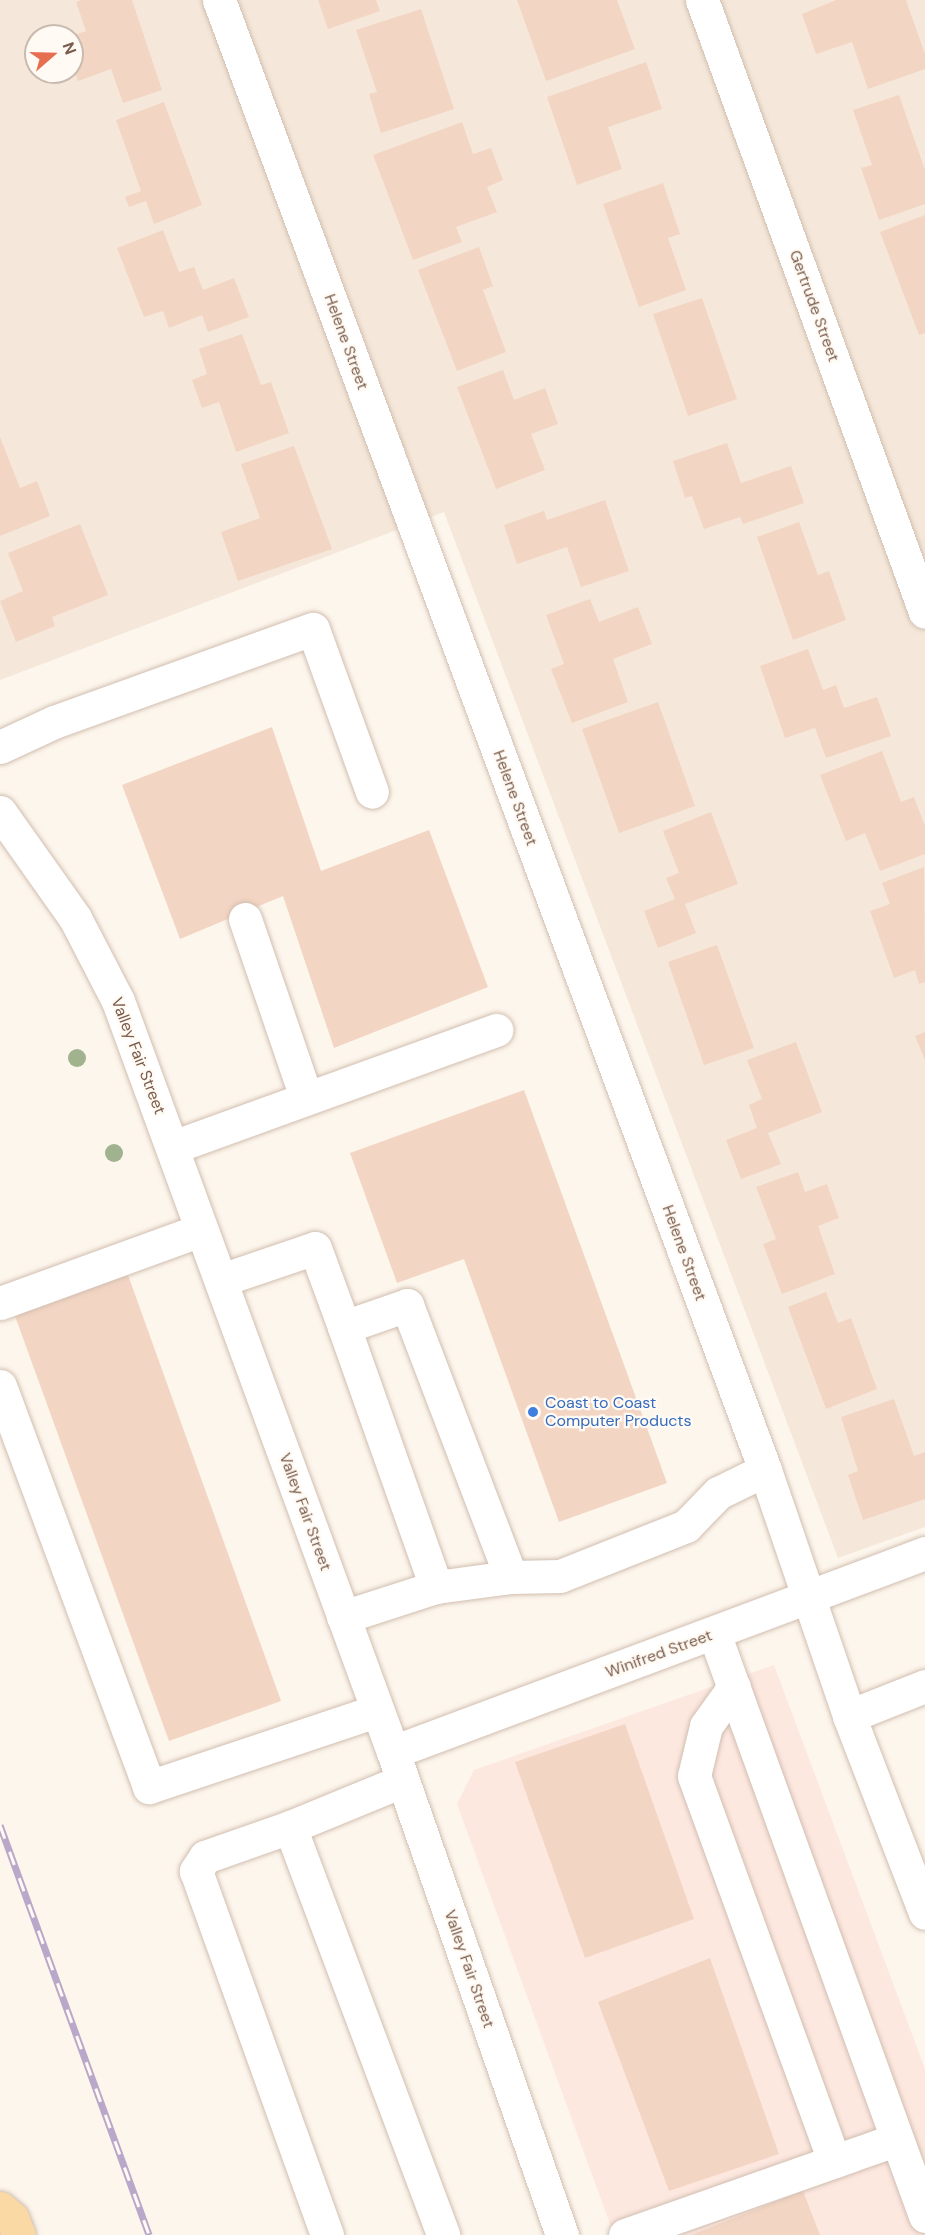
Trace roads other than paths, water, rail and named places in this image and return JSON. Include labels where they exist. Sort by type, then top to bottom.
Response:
[{"type":"main road","points":[[0,2208],[12,2218],[19,2235]]},
{"type":"street","name":"Helene Street","points":[[219,0],[765,1470],[849,1716],[925,1913]]},
{"type":"street","name":"Gertrude Street","points":[[702,0],[925,612]]},
{"type":"street","points":[[0,747],[54,722],[313,629],[372,792]]},
{"type":"street","name":"Valley Fair Street","points":[[0,812],[75,918],[118,1001],[398,1766],[562,2235]]},
{"type":"street","points":[[246,919],[306,1097]]},
{"type":"street","points":[[173,1148],[306,1097],[496,1030]]},
{"type":"street","points":[[0,1304],[201,1230]]},
{"type":"street","points":[[221,1280],[315,1248],[436,1587]]},
{"type":"street","points":[[344,1327],[407,1305],[511,1577]]},
{"type":"street","points":[[0,1386],[149,1787],[376,1711]]},
{"type":"street","points":[[343,1617],[436,1587],[511,1577],[560,1576],[686,1526],[718,1493],[765,1470]]},
{"type":"street","name":"Winifred Street","points":[[327,2235],[196,1871],[205,1857],[290,1827],[398,1766],[714,1633],[925,1553]]},
{"type":"street","points":[[714,1633],[925,2216]]},
{"type":"street","points":[[849,1716],[925,1686]]},
{"type":"street","points":[[734,1687],[706,1726],[694,1776],[834,2161]]},
{"type":"street","points":[[290,1827],[443,2235]]},
{"type":"street","points":[[626,2235],[897,2139]]},
{"type":"railway","points":[[0,1825],[149,2235]]},
{"type":"place","name":"Coast to Coast Computer Products","points":[[533,1412]]}]
